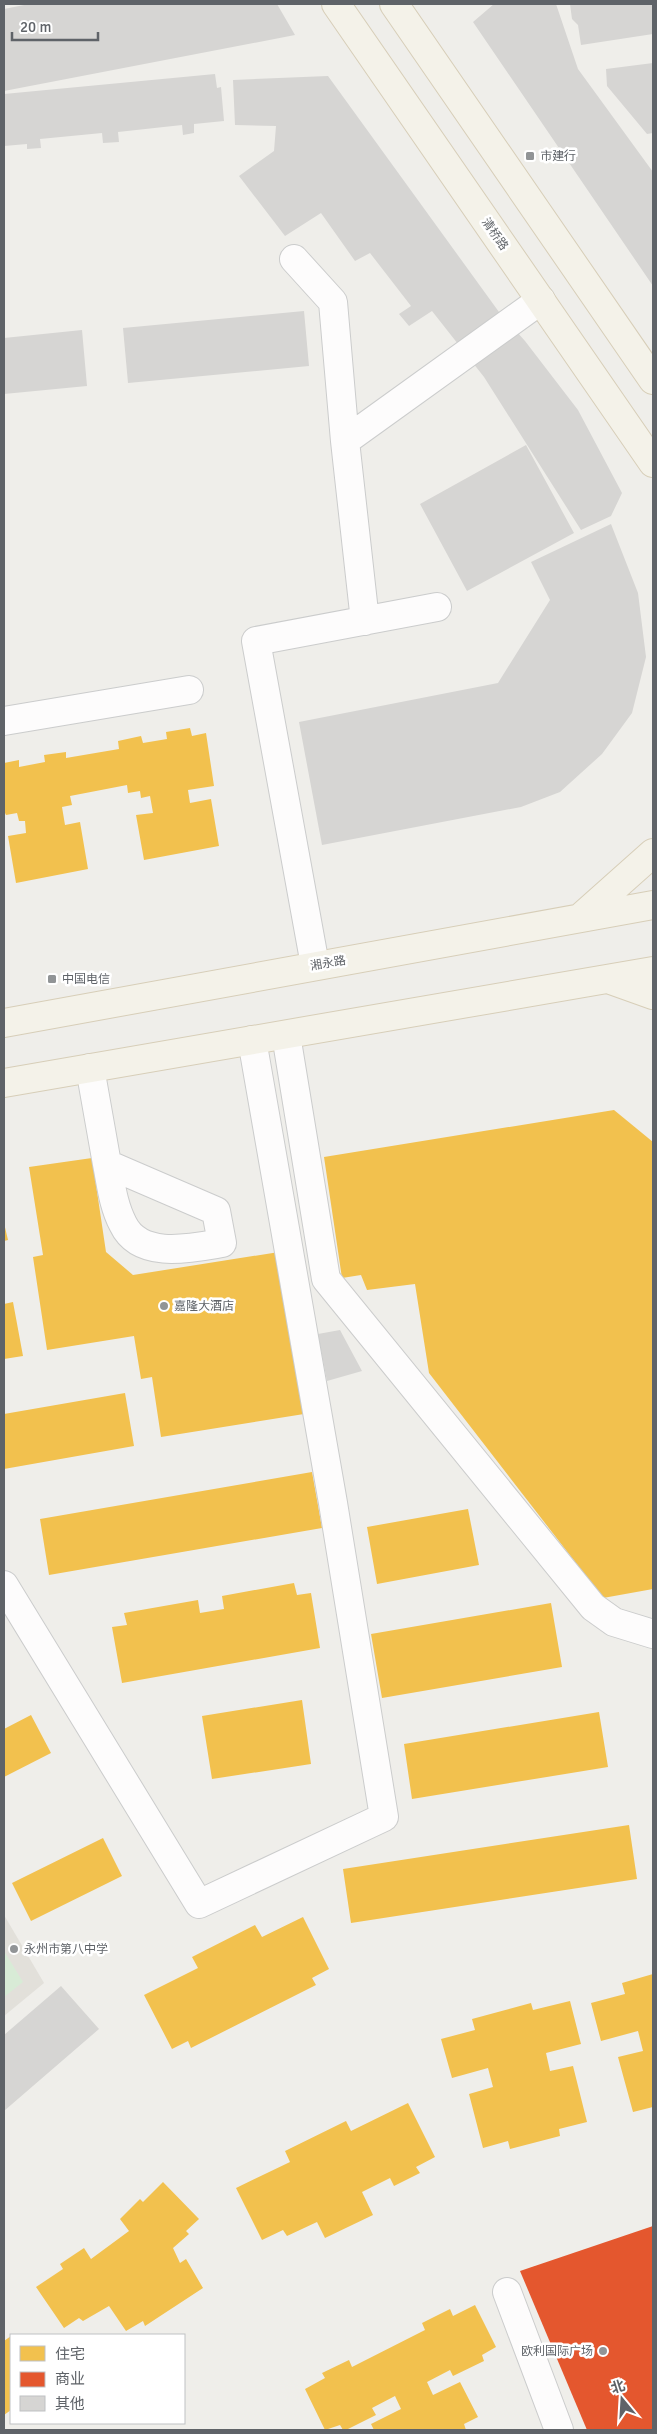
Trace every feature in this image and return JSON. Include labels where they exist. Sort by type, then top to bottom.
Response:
[{"type":"main road","name":"清桥路","points":[[336,4],[653,463]]},
{"type":"main road","points":[[394,4],[653,380]]},
{"type":"main road","points":[[580,918],[653,853]]},
{"type":"main road","name":"湘永路","points":[[4,1023],[653,905]]},
{"type":"main road","points":[[4,1083],[653,971]]},
{"type":"main road","points":[[607,979],[653,995]]},
{"type":"street","points":[[294,259],[333,302],[345,441],[365,621]]},
{"type":"street","points":[[345,441],[540,300]]},
{"type":"street","points":[[315,965],[256,641],[437,607]]},
{"type":"street","points":[[4,721],[189,690]]},
{"type":"street","points":[[286,1034],[326,1279],[593,1607],[614,1622],[653,1634]]},
{"type":"street","points":[[4,1584],[199,1904],[384,1817],[333,1503],[252,1040]]},
{"type":"street","points":[[90,1068],[107,1164]]},
{"type":"street","points":[[506,2292],[559,2430]]},
{"type":"shaded area","name":"永州市第八中学","points":[[4,1915],[44,1983],[4,2016]]},
{"type":"green space","points":[[4,1951],[23,1982],[4,1997]]},
{"type":"building: 住宅","points":[[190,728],[192,736],[206,733],[214,786],[188,790],[190,803],[211,799],[219,846],[144,860],[136,815],[153,813],[150,796],[141,798],[140,791],[128,793],[127,785],[70,796],[72,805],[62,807],[65,825],[80,822],[88,869],[16,883],[8,836],[26,833],[25,821],[19,821],[17,813],[6,815],[4,811],[4,763],[19,760],[19,767],[45,762],[44,755],[66,752],[66,758],[119,749],[118,741],[141,736],[143,743],[167,739],[166,732]]},
{"type":"building: 住宅","points":[[614,1110],[653,1142],[653,1589],[603,1598],[429,1373],[415,1284],[367,1290],[361,1275],[342,1278],[324,1157]]},
{"type":"building: 住宅","name":"嘉隆大酒店","points":[[92,1158],[106,1252],[133,1275],[279,1252],[304,1414],[161,1437],[152,1377],[141,1379],[134,1336],[47,1350],[33,1257],[43,1255],[29,1167]]},
{"type":"building: 住宅","points":[[4,1223],[8,1240],[4,1241]]},
{"type":"building: 住宅","points":[[13,1302],[23,1356],[4,1359],[4,1304]]},
{"type":"building: 住宅","points":[[125,1393],[134,1446],[4,1469],[4,1414]]},
{"type":"building: 住宅","points":[[312,1472],[322,1528],[49,1575],[40,1519]]},
{"type":"building: 住宅","points":[[468,1509],[479,1565],[377,1584],[367,1527]]},
{"type":"building: 住宅","points":[[294,1583],[297,1595],[311,1593],[320,1648],[122,1683],[112,1627],[127,1625],[124,1613],[198,1600],[200,1613],[224,1609],[222,1596]]},
{"type":"building: 住宅","points":[[551,1603],[562,1667],[382,1698],[371,1634]]},
{"type":"building: 住宅","points":[[302,1700],[311,1764],[212,1779],[202,1716]]},
{"type":"building: 住宅","points":[[599,1712],[608,1767],[412,1799],[404,1744]]},
{"type":"building: 住宅","points":[[31,1715],[51,1753],[4,1777],[4,1729]]},
{"type":"building: 住宅","points":[[629,1825],[637,1879],[351,1923],[343,1869]]},
{"type":"building: 住宅","points":[[103,1838],[122,1876],[31,1921],[12,1883]]},
{"type":"building: 住宅","points":[[303,1917],[329,1969],[312,1978],[316,1985],[191,2048],[188,2041],[172,2049],[144,1995],[198,1968],[192,1957],[255,1925],[262,1937]]},
{"type":"building: 住宅","points":[[653,1974],[653,2107],[633,2112],[618,2057],[643,2051],[638,2031],[601,2041],[591,2003],[625,1994],[622,1983]]},
{"type":"building: 住宅","points":[[570,2001],[581,2044],[546,2053],[550,2071],[573,2066],[587,2122],[559,2129],[560,2136],[510,2149],[508,2141],[483,2148],[469,2094],[493,2087],[488,2068],[452,2078],[441,2039],[475,2030],[472,2019],[531,2003],[533,2010]]},
{"type":"building: 住宅","points":[[408,2103],[435,2157],[416,2167],[420,2173],[394,2186],[390,2178],[362,2192],[373,2215],[325,2238],[317,2222],[287,2236],[283,2230],[262,2240],[236,2188],[290,2162],[285,2151],[346,2121],[351,2131]]},
{"type":"building: 住宅","points":[[163,2182],[199,2219],[186,2231],[189,2234],[173,2248],[180,2263],[186,2259],[203,2288],[145,2326],[143,2321],[126,2331],[109,2306],[83,2321],[79,2318],[64,2328],[36,2287],[63,2269],[60,2264],[84,2248],[91,2259],[129,2231],[120,2219],[140,2199],[143,2202]]},
{"type":"building: 住宅","points":[[653,2232],[653,2278],[608,2292],[615,2319],[623,2317],[635,2358],[622,2361],[624,2369],[602,2375],[601,2369],[567,2379],[557,2344],[578,2338],[569,2305],[543,2313],[530,2268]]},
{"type":"building: 住宅","points":[[475,2305],[496,2347],[482,2355],[484,2361],[453,2376],[450,2370],[427,2382],[433,2395],[460,2382],[478,2417],[464,2424],[466,2430],[374,2430],[371,2424],[401,2409],[395,2396],[372,2408],[376,2415],[346,2430],[343,2430],[340,2425],[325,2430],[305,2389],[325,2378],[322,2373],[349,2360],[352,2367],[425,2330],[422,2323],[450,2309],[453,2316]]},
{"type":"building: 住宅","points":[[10,2337],[10,2411],[4,2415],[4,2341]]},
{"type":"building: 商业","name":"欧利国际广场","points":[[653,2226],[653,2430],[587,2430],[520,2271]]},
{"type":"building: 其他","points":[[29,4],[277,4],[295,35],[4,91],[4,9]]},
{"type":"building: 其他","points":[[494,4],[556,4],[578,69],[653,172],[653,286],[473,22]]},
{"type":"building: 其他","points":[[570,4],[653,4],[653,34],[581,45],[578,25],[572,19]]},
{"type":"building: 其他","points":[[653,63],[653,133],[647,134],[607,86],[606,69]]},
{"type":"building: 其他","points":[[215,74],[217,88],[221,87],[224,121],[194,124],[194,133],[183,135],[182,125],[118,132],[119,142],[103,143],[102,133],[40,139],[41,148],[27,149],[27,144],[4,146],[4,94]]},
{"type":"building: 其他","points":[[328,76],[499,312],[525,341],[578,410],[622,493],[611,516],[581,530],[484,377],[432,311],[409,326],[399,314],[411,306],[370,253],[355,261],[321,213],[285,236],[239,176],[274,151],[276,126],[235,125],[233,80]]},
{"type":"building: 其他","points":[[304,311],[309,366],[128,383],[123,328]]},
{"type":"building: 其他","points":[[82,330],[87,386],[4,394],[4,338]]},
{"type":"building: 其他","points":[[526,445],[574,533],[467,591],[420,504]]},
{"type":"building: 其他","points":[[611,524],[638,593],[646,657],[632,713],[602,754],[560,792],[521,807],[322,845],[299,722],[498,683],[550,600],[531,562]]},
{"type":"building: 其他","points":[[340,1330],[362,1371],[327,1381],[318,1334]]},
{"type":"building: 其他","points":[[61,1986],[99,2029],[4,2111],[4,2035]]},
{"type":"place","name":"市建行","points":[[530,156]]},
{"type":"place","name":"中国电信","points":[[52,979]]},
{"type":"place","name":"嘉隆大酒店","points":[[164,1306]]},
{"type":"place","name":"永州市第八中学","points":[[14,1949]]},
{"type":"place","name":"欧利国际广场","points":[[603,2351]]}]
